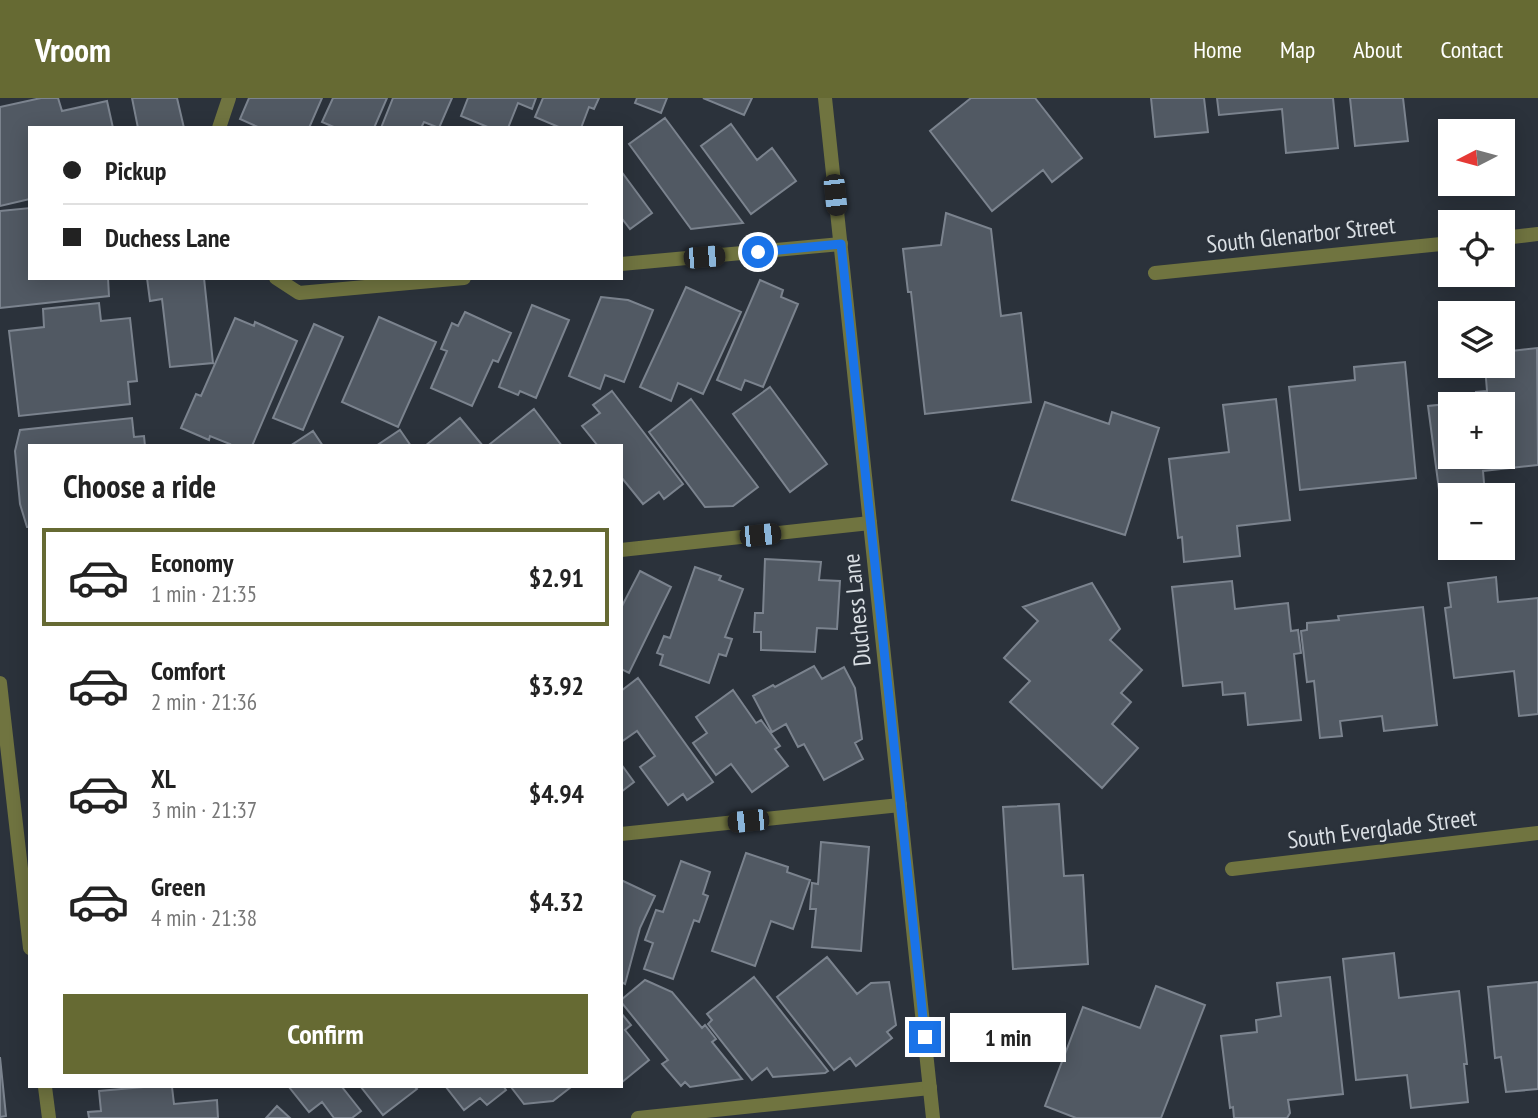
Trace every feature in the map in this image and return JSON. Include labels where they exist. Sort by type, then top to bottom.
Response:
[{"type":"street","points":[[220,126],[229,98]]},
{"type":"street","name":"Duchess Lane","points":[[825,98],[933,1118]]},
{"type":"street","points":[[1515,237],[1538,234]]},
{"type":"street","points":[[623,264],[841,244]]},
{"type":"street","name":"South Glenarbor Street","points":[[1155,273],[1438,244]]},
{"type":"street","points":[[278,280],[299,293],[442,280]]},
{"type":"street","points":[[623,550],[870,523]]},
{"type":"street","points":[[0,682],[28,930]]},
{"type":"street","points":[[623,834],[901,805]]},
{"type":"street","name":"South Everglade Street","points":[[1232,869],[1538,834]]},
{"type":"street","points":[[45,1088],[49,1118]]},
{"type":"street","points":[[638,1118],[930,1088]]},
{"type":"building","points":[[41,98],[58,98],[62,111],[107,101],[113,126],[28,126],[28,199],[0,206],[0,107]]},
{"type":"building","points":[[132,98],[177,98],[184,126],[138,126]]},
{"type":"building","points":[[249,98],[322,98],[310,126],[256,126],[240,119]]},
{"type":"building","points":[[333,98],[387,98],[375,126],[331,126],[322,122]]},
{"type":"building","points":[[393,98],[452,98],[440,126],[424,122],[422,126],[382,126]]},
{"type":"building","points":[[468,98],[536,98],[532,109],[518,103],[509,126],[485,126],[461,116]]},
{"type":"building","points":[[543,98],[599,98],[594,109],[589,107],[582,126],[556,126],[535,117]]},
{"type":"building","points":[[637,98],[667,98],[661,113],[635,103]]},
{"type":"building","points":[[703,98],[752,98],[744,115]]},
{"type":"building","points":[[971,98],[1035,98],[1082,158],[1052,182],[1043,170],[992,211],[930,131]]},
{"type":"building","points":[[1151,98],[1204,98],[1208,132],[1155,137]]},
{"type":"building","points":[[1217,98],[1333,98],[1338,148],[1286,153],[1282,109],[1219,115]]},
{"type":"building","points":[[1350,98],[1403,98],[1408,141],[1355,146]]},
{"type":"building","points":[[665,118],[743,223],[691,229],[629,144]]},
{"type":"building","points":[[731,124],[757,160],[772,148],[796,181],[751,214],[701,146]]},
{"type":"building","points":[[623,174],[652,213],[630,229],[623,220]]},
{"type":"building","points":[[28,208],[28,280],[108,280],[109,296],[0,308],[0,211]]},
{"type":"building","points":[[946,213],[991,229],[1001,316],[1021,313],[1031,402],[925,414],[911,292],[908,292],[903,249],[941,245]]},
{"type":"building","points":[[147,280],[204,280],[213,363],[170,367],[162,299],[150,301]]},
{"type":"building","points":[[760,280],[783,290],[781,297],[798,304],[763,387],[745,380],[741,390],[717,380]]},
{"type":"building","points":[[686,287],[741,312],[703,394],[678,383],[671,401],[640,387]]},
{"type":"building","points":[[601,297],[628,300],[653,310],[624,382],[605,375],[600,389],[569,376]]},
{"type":"building","points":[[99,303],[101,321],[130,318],[137,381],[128,382],[130,404],[19,416],[9,331],[44,327],[43,309]]},
{"type":"building","points":[[532,305],[569,320],[536,398],[520,391],[518,395],[499,387]]},
{"type":"building","points":[[465,312],[511,333],[498,362],[493,360],[472,406],[431,388],[447,351],[441,349],[452,323],[458,326]]},
{"type":"building","points":[[379,317],[436,342],[398,427],[342,402]]},
{"type":"building","points":[[235,318],[254,326],[255,322],[297,341],[253,444],[230,444],[210,436],[209,440],[181,428],[196,394],[201,396]]},
{"type":"building","points":[[314,324],[343,337],[303,430],[273,418]]},
{"type":"building","points":[[1537,348],[1538,465],[1515,468],[1515,392],[1476,392],[1487,391],[1486,378],[1515,378],[1515,351]]},
{"type":"building","points":[[1405,362],[1416,478],[1300,490],[1289,387],[1355,380],[1354,367]]},
{"type":"building","points":[[770,387],[827,464],[790,492],[733,414]]},
{"type":"building","points":[[612,391],[683,484],[664,499],[659,492],[643,504],[623,479],[623,444],[596,444],[582,426],[600,413],[593,405]]},
{"type":"building","points":[[691,399],[758,487],[733,506],[705,507],[649,432]]},
{"type":"building","points":[[1276,399],[1290,520],[1237,526],[1240,556],[1184,562],[1182,537],[1178,538],[1169,459],[1229,452],[1223,405]]},
{"type":"building","points":[[1045,402],[1109,424],[1112,412],[1159,428],[1125,535],[1012,500]]},
{"type":"building","points":[[1438,405],[1438,469],[1501,469],[1483,471],[1484,483],[1438,483],[1428,406]]},
{"type":"building","points":[[534,409],[560,444],[490,444]]},
{"type":"building","points":[[132,418],[134,437],[144,436],[145,444],[28,444],[27,527],[20,504],[15,451],[20,430]]},
{"type":"building","points":[[460,418],[481,444],[428,444]]},
{"type":"building","points":[[400,430],[410,444],[379,444]]},
{"type":"building","points":[[313,431],[322,444],[293,444]]},
{"type":"building","points":[[765,559],[821,562],[819,580],[840,581],[837,629],[817,628],[815,652],[761,650],[761,632],[754,632],[755,613],[763,613]]},
{"type":"building","points":[[695,567],[721,576],[719,580],[743,589],[725,637],[732,639],[726,656],[719,654],[709,683],[660,665],[663,655],[657,653],[664,636],[670,638]]},
{"type":"building","points":[[640,571],[671,587],[629,673],[623,670],[623,604]]},
{"type":"building","points":[[1496,577],[1498,602],[1538,598],[1538,714],[1519,716],[1514,671],[1454,678],[1445,608],[1451,607],[1448,583]]},
{"type":"building","points":[[1232,581],[1235,609],[1288,603],[1291,631],[1298,630],[1301,653],[1294,654],[1301,720],[1248,725],[1245,693],[1223,695],[1222,682],[1183,686],[1172,587]]},
{"type":"building","points":[[1092,583],[1120,629],[1110,640],[1142,670],[1121,693],[1131,702],[1112,724],[1138,748],[1102,788],[1010,702],[1030,681],[1004,658],[1038,621],[1023,607]]},
{"type":"building","points":[[1423,607],[1437,725],[1384,731],[1382,716],[1340,721],[1342,736],[1320,738],[1314,681],[1307,682],[1301,631],[1307,630],[1307,623],[1339,620],[1338,616]]},
{"type":"building","points":[[814,666],[822,679],[844,667],[855,688],[862,739],[855,743],[863,759],[824,780],[804,744],[798,747],[786,724],[772,732],[753,696]]},
{"type":"building","points":[[638,678],[713,782],[687,800],[683,794],[668,805],[640,767],[655,756],[637,731],[623,741],[623,689]]},
{"type":"building","points":[[733,690],[756,723],[761,720],[780,746],[775,749],[788,766],[752,792],[731,764],[716,775],[693,743],[707,733],[696,717]]},
{"type":"building","points":[[623,767],[634,782],[623,790]]},
{"type":"building","points":[[1059,804],[1064,876],[1083,875],[1088,964],[1013,969],[1003,807]]},
{"type":"building","points":[[821,842],[869,847],[861,951],[812,947],[816,909],[810,909],[812,883],[818,884]]},
{"type":"building","points":[[746,853],[788,867],[787,872],[810,880],[793,929],[771,921],[755,966],[712,951]]},
{"type":"building","points":[[681,861],[710,872],[703,894],[708,896],[699,922],[694,920],[673,979],[644,969],[653,943],[645,940],[656,910],[663,912]]},
{"type":"building","points":[[623,881],[655,896],[640,928],[625,984]]},
{"type":"building","points":[[1394,953],[1399,998],[1459,991],[1468,1102],[1411,1108],[1407,1075],[1356,1080],[1343,959]]},
{"type":"building","points":[[827,957],[857,994],[871,983],[889,982],[896,1025],[887,1032],[892,1038],[856,1066],[850,1058],[834,1070],[777,997]]},
{"type":"building","points":[[754,977],[828,1071],[773,1077],[767,1068],[752,1080],[708,1024],[712,1020],[707,1014]]},
{"type":"building","points":[[1330,977],[1343,1094],[1288,1100],[1290,1113],[1287,1118],[1234,1118],[1233,1107],[1230,1108],[1221,1036],[1257,1032],[1256,1020],[1281,1016],[1277,983]]},
{"type":"building","points":[[645,980],[672,992],[702,1028],[705,1025],[716,1039],[712,1042],[742,1079],[690,1087],[685,1082],[681,1086],[662,1064],[668,1060],[623,1004],[623,998]]},
{"type":"building","points":[[1538,982],[1538,1089],[1506,1092],[1501,1057],[1495,1058],[1488,987]]},
{"type":"building","points":[[1156,986],[1205,1005],[1161,1118],[1076,1118],[1045,1106],[1083,1007],[1140,1028]]},
{"type":"building","points":[[623,1015],[631,1025],[625,1030],[649,1060],[623,1081]]},
{"type":"building","points":[[0,1057],[6,1116],[0,1117]]},
{"type":"building","points":[[172,1088],[174,1104],[217,1100],[218,1118],[89,1118],[88,1112],[101,1111],[99,1091]]},
{"type":"building","points":[[290,1088],[343,1088],[361,1111],[352,1118],[334,1118],[322,1102],[309,1112]]},
{"type":"building","points":[[362,1088],[417,1089],[383,1115]]},
{"type":"building","points":[[447,1088],[506,1090],[487,1105],[480,1098],[464,1110]]},
{"type":"building","points":[[512,1088],[570,1088],[553,1101],[524,1104]]},
{"type":"building","points":[[277,1106],[290,1118],[266,1118]]},
{"type":"route","points":[[758,252],[841,244],[925,1037]]}]
